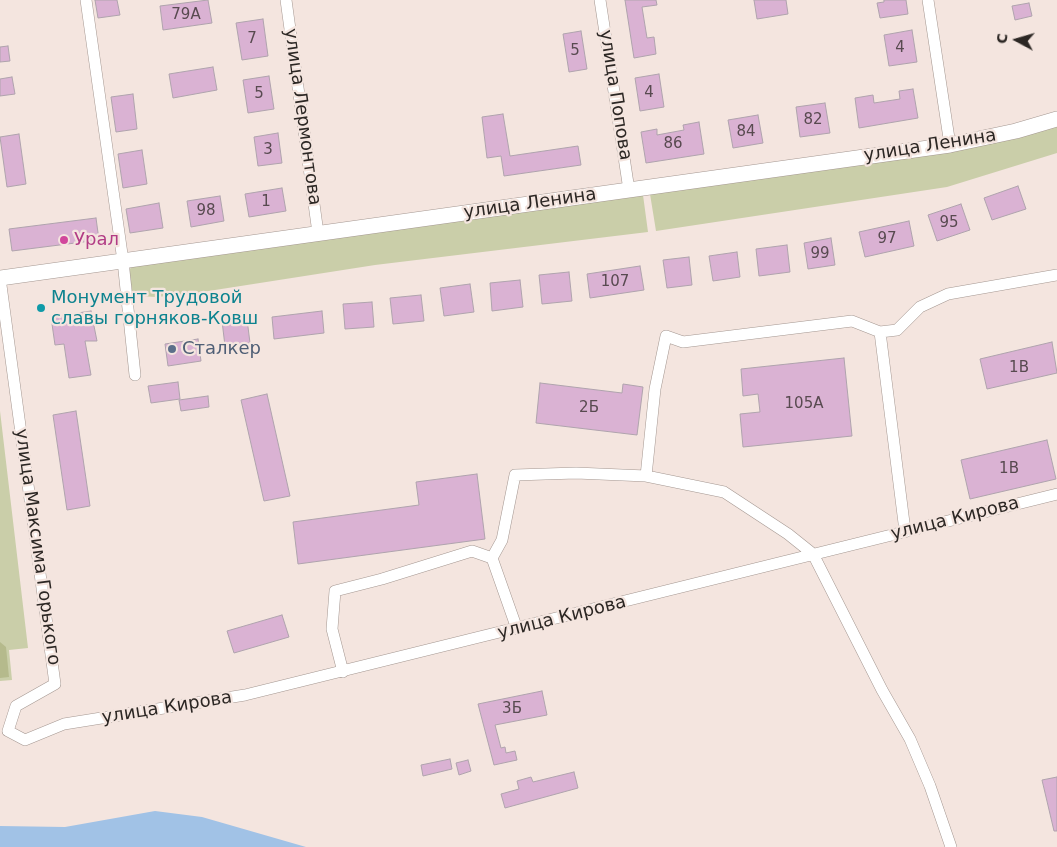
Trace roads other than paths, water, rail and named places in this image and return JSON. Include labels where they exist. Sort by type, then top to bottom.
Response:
[{"type":"street","points":[[86,0],[123,262],[136,375]]},
{"type":"street","name":"улица Лермонтова","points":[[286,0],[318,233]]},
{"type":"street","name":"улица Попова","points":[[600,0],[629,190]]},
{"type":"street","points":[[928,0],[950,144]]},
{"type":"street","name":"улица Ленина","points":[[0,278],[950,144],[1016,131],[1057,119]]},
{"type":"street","points":[[646,476],[655,389],[666,336],[683,342],[852,321],[880,332],[897,330],[920,307],[948,294],[1057,275]]},
{"type":"street","name":"улица Максима Горького","points":[[0,278],[55,684],[16,706],[8,731],[24,740],[64,724]]},
{"type":"street","points":[[880,332],[905,531]]},
{"type":"street","points":[[517,629],[492,558],[502,540],[515,475],[576,473],[646,476],[724,492],[788,534],[813,554],[882,690],[910,739],[930,786],[951,847]]},
{"type":"street","name":"улица Кирова","points":[[64,724],[245,696],[1057,494]]},
{"type":"street","points":[[343,672],[332,629],[335,591],[382,579],[472,551],[492,558]]},
{"type":"water","points":[[155,811],[202,817],[306,847],[0,847],[0,826],[65,827]]},
{"type":"place","name":"Урал","points":[[64,240]]},
{"type":"place","name":"Монумент Трудовой славы горняков-Ковш","points":[[41,308]]},
{"type":"place","name":"Сталкер","points":[[172,349]]}]
